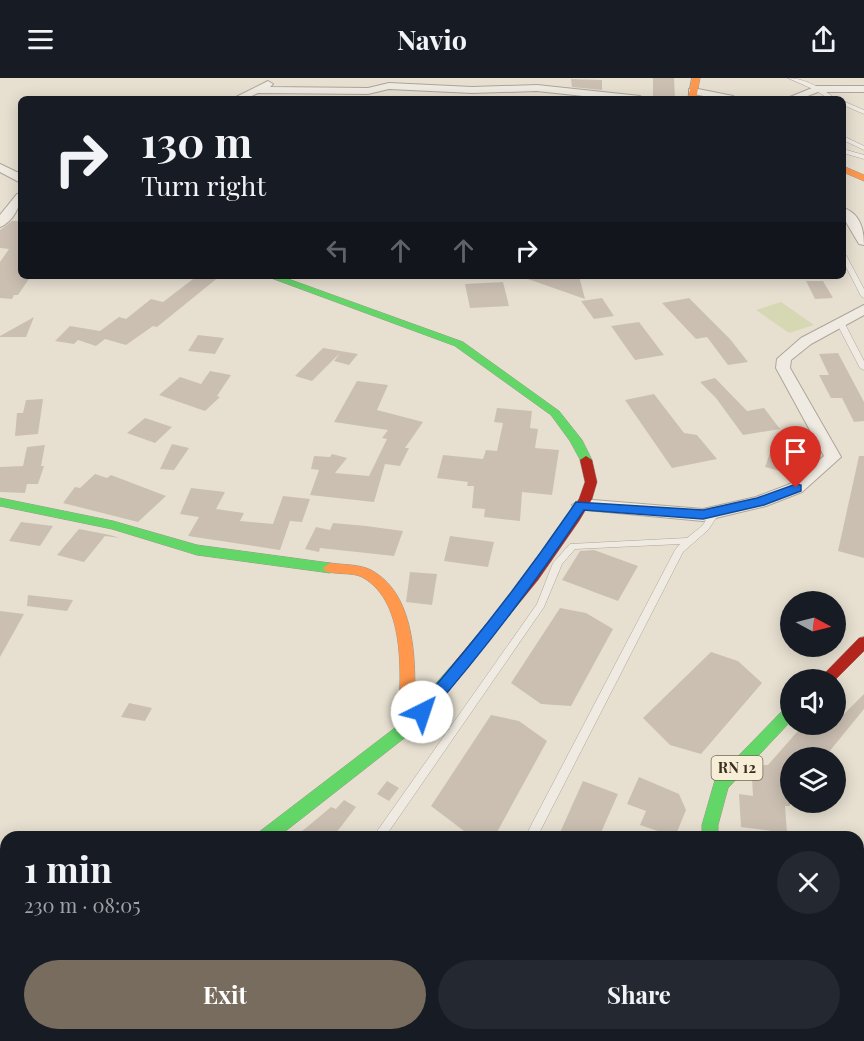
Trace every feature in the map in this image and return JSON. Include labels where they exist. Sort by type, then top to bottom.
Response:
[{"type":"street","points":[[245,96],[260,90],[273,78]]},
{"type":"street","points":[[260,90],[368,91],[388,86],[472,90],[537,88],[612,96]]},
{"type":"street","points":[[797,96],[817,88],[864,89]]},
{"type":"street","points":[[694,89],[721,96]]},
{"type":"street","points":[[0,167],[18,177]]},
{"type":"street","points":[[846,170],[864,178]]},
{"type":"street","points":[[0,224],[16,208]]},
{"type":"street","points":[[846,217],[864,241]]},
{"type":"street","points":[[273,831],[406,728],[457,672],[545,558],[587,499],[591,485],[589,469],[560,418],[545,405],[512,384],[470,350],[450,339],[280,279]]},
{"type":"street","points":[[581,505],[703,515],[760,502],[796,488],[833,457],[783,368],[784,359],[798,347],[864,310]]},
{"type":"street","points":[[0,502],[113,525],[197,550],[365,573],[381,583],[407,641],[406,728]]},
{"type":"street","points":[[836,669],[864,642]]},
{"type":"street","name":"RN 12","points":[[710,831],[721,785],[780,723]]},
{"type":"lane","points":[[791,78],[817,88],[829,96]]},
{"type":"lane","points":[[846,104],[864,112]]},
{"type":"lane","points":[[846,140],[863,148]]},
{"type":"lane","points":[[853,154],[863,148]]},
{"type":"lane","points":[[846,152],[864,157]]},
{"type":"lane","points":[[846,261],[864,296]]},
{"type":"lane","points":[[840,322],[864,368]]},
{"type":"lane","points":[[534,831],[679,550],[705,528],[716,512]]},
{"type":"lane","points":[[383,831],[541,605],[558,563],[573,546],[689,541]]},
{"type":"green space","points":[[781,302],[814,325],[789,333],[756,310]]},
{"type":"building","points":[[653,78],[674,78],[675,96],[653,96]]},
{"type":"building","points":[[571,79],[602,80],[602,90],[572,87]]},
{"type":"building","points":[[12,221],[18,221],[18,279],[29,279],[18,295],[14,295],[12,299],[0,298],[0,262],[9,249],[0,248],[0,230]]},
{"type":"building","points":[[193,279],[216,279],[157,327],[153,326],[126,345],[105,339],[96,346],[78,340],[74,344],[55,341],[70,326],[100,331],[119,317],[126,319],[151,299],[163,302]]},
{"type":"building","points":[[528,279],[580,279],[585,299]]},
{"type":"building","points":[[806,281],[823,281],[833,298],[815,299]]},
{"type":"building","points":[[503,282],[509,306],[470,308],[465,284]]},
{"type":"building","points":[[602,298],[614,316],[594,319],[581,301]]},
{"type":"building","points":[[689,298],[730,339],[748,362],[728,365],[707,337],[696,339],[662,303]]},
{"type":"building","points":[[34,317],[26,337],[0,337],[0,336]]},
{"type":"building","points":[[639,322],[664,355],[635,360],[611,326]]},
{"type":"building","points":[[198,335],[224,338],[215,354],[188,351]]},
{"type":"building","points":[[323,348],[358,354],[349,365],[334,361],[340,353],[312,381],[295,376]]},
{"type":"building","points":[[838,353],[864,402],[864,421],[854,422],[842,398],[831,398],[819,375],[829,375],[819,354]]},
{"type":"building","points":[[210,371],[231,375],[217,396],[220,397],[205,411],[159,395],[180,377],[201,384]]},
{"type":"building","points":[[715,378],[747,411],[764,408],[780,429],[743,435],[716,398],[700,382]]},
{"type":"building","points":[[357,381],[388,385],[377,410],[423,422],[405,448],[409,448],[400,466],[385,464],[374,502],[310,495],[319,470],[311,469],[314,456],[330,457],[332,454],[347,458],[335,473],[369,476],[387,439],[382,438],[388,430],[334,422]]},
{"type":"building","points":[[654,394],[684,433],[697,435],[717,459],[672,468],[625,400]]},
{"type":"building","points":[[43,399],[38,434],[15,436],[17,413],[23,413],[26,400]]},
{"type":"building","points":[[497,408],[532,411],[530,428],[538,429],[535,448],[559,450],[552,495],[522,492],[520,521],[484,517],[485,509],[472,508],[474,486],[467,486],[468,482],[437,478],[443,455],[483,459],[486,450],[497,451],[503,423],[494,422]]},
{"type":"building","points":[[145,418],[172,427],[155,443],[127,433]]},
{"type":"building","points":[[172,444],[189,448],[174,470],[160,469]]},
{"type":"building","points":[[45,445],[41,466],[44,466],[38,484],[27,484],[25,493],[0,492],[0,467],[23,466],[27,447]]},
{"type":"building","points":[[770,453],[785,457],[780,471],[765,467]]},
{"type":"building","points":[[859,456],[864,456],[864,558],[838,551]]},
{"type":"building","points":[[95,474],[107,478],[111,475],[166,496],[138,522],[63,503],[75,487],[80,488]]},
{"type":"building","points":[[191,488],[225,492],[216,509],[244,513],[240,521],[273,524],[283,496],[310,499],[302,522],[290,521],[280,550],[188,536],[199,517],[180,514]]},
{"type":"building","points":[[21,522],[53,526],[40,546],[9,541]]},
{"type":"building","points":[[333,523],[403,531],[394,556],[320,548],[319,552],[305,549],[316,527],[330,530]]},
{"type":"building","points":[[79,529],[120,538],[105,536],[84,562],[57,555]]},
{"type":"building","points":[[450,536],[494,542],[488,567],[444,561]]},
{"type":"building","points":[[594,550],[638,566],[618,601],[562,580],[580,551]]},
{"type":"building","points":[[410,572],[437,574],[432,605],[406,602]]},
{"type":"building","points":[[28,595],[73,600],[67,611],[27,606]]},
{"type":"building","points":[[560,608],[586,613],[613,629],[571,706],[541,704],[511,683]]},
{"type":"building","points":[[0,611],[24,614],[0,657]]},
{"type":"building","points":[[711,652],[738,661],[762,683],[701,754],[670,745],[643,718]]},
{"type":"building","points":[[864,694],[864,709],[846,731],[846,712]]},
{"type":"building","points":[[129,703],[152,708],[145,721],[121,717]]},
{"type":"building","points":[[491,715],[519,721],[547,741],[498,831],[464,831],[431,806]]},
{"type":"building","points":[[794,735],[843,735],[833,747],[784,747]]},
{"type":"building","points":[[780,751],[780,813],[786,813],[787,831],[741,827],[739,794],[753,796],[752,778],[764,765],[768,765]]},
{"type":"building","points":[[639,777],[679,794],[686,810],[677,831],[658,831],[640,825],[646,811],[627,804]]},
{"type":"building","points":[[387,781],[399,788],[389,801],[377,794]]},
{"type":"building","points":[[583,781],[618,794],[602,831],[561,831]]},
{"type":"building","points":[[344,800],[356,807],[338,831],[302,831],[331,807],[336,809]]},
{"type":"traffic: fast","points":[[279,279],[459,344],[555,413],[576,440],[586,460]]},
{"type":"traffic: fast","points":[[0,502],[113,525],[197,550],[330,568]]},
{"type":"traffic: fast","points":[[273,831],[406,728],[458,668]]},
{"type":"traffic: fast","points":[[710,831],[721,785],[780,723]]},
{"type":"traffic: slow","points":[[693,96],[696,78]]},
{"type":"traffic: slow","points":[[846,170],[864,178]]},
{"type":"traffic: slow","points":[[330,568],[354,570],[367,574],[383,587],[394,604],[405,644],[406,728]]},
{"type":"traffic: jam","points":[[458,668],[534,576],[573,521],[586,499],[591,482],[586,460]]},
{"type":"traffic: jam","points":[[836,669],[864,642]]},
{"type":"route","points":[[422,712],[457,672],[545,558],[581,505],[703,515],[760,502],[796,488]]}]
